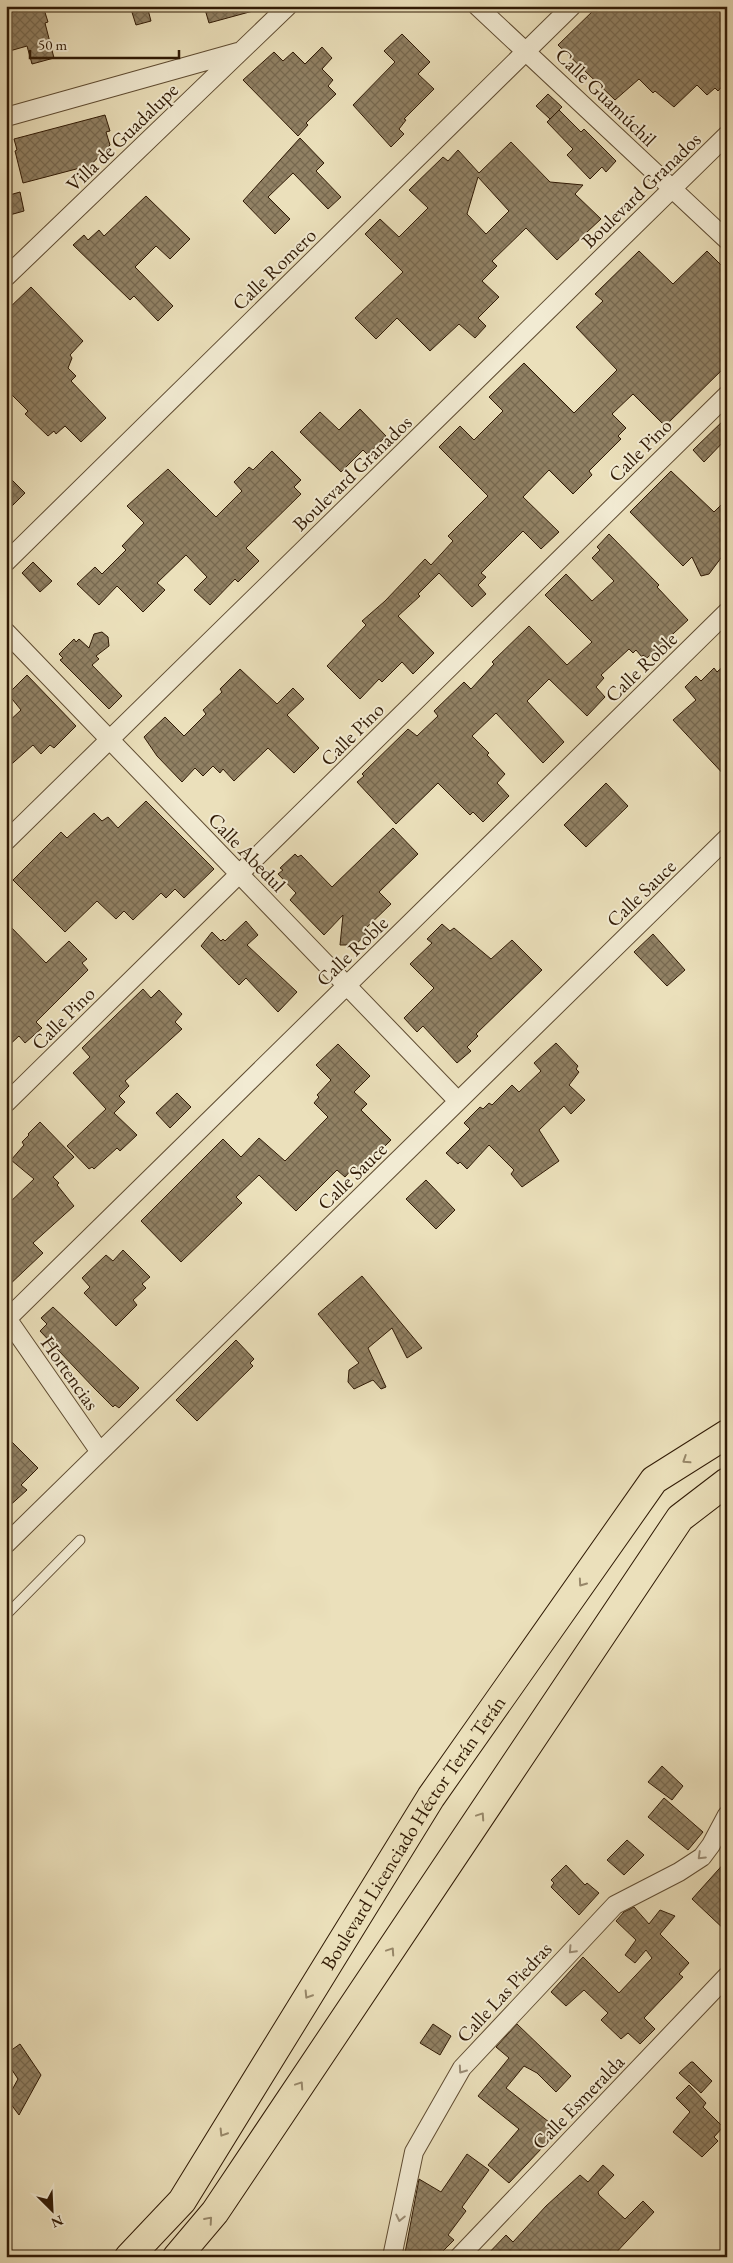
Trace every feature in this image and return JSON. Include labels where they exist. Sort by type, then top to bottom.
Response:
[{"type":"main road","name":"Boulevard Licenciado Héctor Terán Terán","points":[[129,2257],[182,2201],[430,1797],[654,1480],[727,1434]]},
{"type":"main road","points":[[177,2257],[215,2212],[680,1518],[727,1482]]},
{"type":"street","name":"Villa de Guadalupe","points":[[6,277],[288,6]]},
{"type":"street","name":"Calle Guamúchil","points":[[477,6],[727,240]]},
{"type":"street","name":"Calle Romero","points":[[6,562],[572,6]]},
{"type":"street","points":[[6,116],[241,52]]},
{"type":"street","name":"Boulevard Granados","points":[[6,842],[727,135]]},
{"type":"street","name":"Calle Pino","points":[[6,1103],[727,395]]},
{"type":"street","name":"Calle Roble","points":[[7,1319],[727,612]]},
{"type":"street","name":"Calle Abedul","points":[[6,632],[458,1101]]},
{"type":"street","name":"Calle Sauce","points":[[6,1544],[727,838]]},
{"type":"street","name":"Hortencias","points":[[7,1319],[100,1452]]},
{"type":"street","name":"Calle Las Piedras","points":[[392,2257],[414,2152],[462,2068],[614,1904],[702,1858],[727,1815]]},
{"type":"street","name":"Calle Esmeralda","points":[[459,2257],[727,1976]]},
{"type":"lane","points":[[7,1613],[80,1540]]},
{"type":"building","points":[[6,6],[43,6],[48,22],[45,23],[54,58],[32,64],[27,46],[6,52]]},
{"type":"building","points":[[130,6],[147,6],[151,21],[136,25]]},
{"type":"building","points":[[204,6],[252,6],[253,11],[209,23]]},
{"type":"building","points":[[598,6],[727,6],[727,81],[718,91],[715,88],[707,95],[697,85],[674,107],[655,91],[653,93],[639,79],[615,100],[558,45]]},
{"type":"building","points":[[402,34],[430,62],[418,74],[434,89],[404,119],[406,120],[399,129],[404,134],[391,147],[353,105],[395,62],[384,51]]},
{"type":"building","points":[[322,47],[332,58],[322,69],[333,80],[328,86],[336,94],[306,123],[308,125],[298,136],[243,80],[274,52],[283,61],[293,52],[305,64]]},
{"type":"building","points":[[548,94],[562,107],[550,119],[536,106]]},
{"type":"building","points":[[559,110],[581,132],[584,129],[616,161],[606,172],[602,167],[590,179],[567,155],[573,149],[547,122]]},
{"type":"building","points":[[105,115],[110,131],[106,132],[110,145],[82,174],[80,168],[23,183],[14,139]]},
{"type":"building","points":[[300,138],[324,163],[316,171],[341,197],[328,209],[293,173],[268,197],[290,219],[275,234],[243,201]]},
{"type":"building","points":[[511,142],[550,182],[583,185],[575,194],[601,219],[557,260],[526,228],[492,261],[497,266],[482,281],[499,297],[478,318],[486,326],[475,338],[459,324],[430,351],[397,318],[376,339],[355,318],[403,272],[365,234],[380,219],[399,237],[428,208],[409,190],[443,157],[448,161],[458,150],[479,173]],"holes":[[[478,177],[509,211],[486,234],[467,214]]]},
{"type":"building","points":[[20,192],[24,211],[6,216],[6,196]]},
{"type":"building","points":[[146,196],[190,239],[170,259],[156,246],[135,267],[173,306],[158,321],[134,296],[130,300],[73,245],[84,235],[88,240],[99,230],[104,236]]},
{"type":"building","points":[[639,251],[673,284],[707,251],[727,271],[727,365],[665,426],[633,394],[612,414],[626,428],[618,436],[621,439],[589,471],[592,475],[573,494],[549,470],[523,497],[559,532],[541,549],[523,531],[481,573],[486,577],[478,585],[486,594],[472,607],[439,573],[418,594],[420,596],[398,616],[434,653],[413,674],[402,662],[382,682],[379,679],[360,699],[327,666],[366,625],[362,621],[385,601],[425,559],[431,565],[453,541],[448,536],[488,496],[439,447],[460,426],[474,440],[503,411],[489,397],[524,363],[574,413],[617,370],[576,327],[603,301],[595,294]]},
{"type":"building","points":[[31,287],[83,341],[70,355],[72,358],[68,368],[76,376],[71,381],[106,418],[81,442],[65,426],[56,434],[54,431],[48,436],[25,414],[28,411],[6,389],[6,338],[12,333],[6,328],[6,311]]},
{"type":"building","points":[[360,409],[386,436],[368,455],[363,450],[341,472],[300,432],[320,412],[339,430]]},
{"type":"building","points":[[727,417],[727,438],[704,462],[693,450]]},
{"type":"building","points":[[272,451],[301,480],[294,487],[301,494],[246,548],[259,561],[238,582],[235,579],[210,605],[194,590],[207,577],[186,555],[157,583],[165,590],[143,612],[117,586],[99,605],[77,584],[95,567],[102,574],[126,550],[122,546],[144,523],[127,506],[168,469],[216,517],[242,491],[234,482],[249,467],[253,470]]},
{"type":"building","points":[[671,471],[714,512],[727,499],[727,550],[709,574],[701,576],[692,557],[683,566],[630,512]]},
{"type":"building","points":[[6,474],[25,493],[6,512]]},
{"type":"building","points":[[609,534],[659,585],[657,587],[688,620],[647,658],[643,655],[642,657],[636,650],[633,653],[629,649],[601,675],[604,678],[596,687],[605,697],[587,716],[549,679],[527,701],[564,742],[543,763],[496,713],[472,736],[489,753],[487,755],[505,774],[497,783],[509,796],[483,822],[473,812],[470,815],[438,783],[396,824],[357,782],[364,776],[362,774],[408,729],[417,736],[438,716],[434,711],[464,682],[471,689],[494,664],[492,662],[529,626],[567,665],[592,642],[545,595],[566,574],[592,601],[614,581],[592,558],[600,550],[597,547]]},
{"type":"building","points":[[33,562],[52,581],[40,592],[22,573]]},
{"type":"building","points":[[102,632],[108,637],[109,646],[96,656],[99,659],[92,665],[122,696],[109,709],[60,660],[63,658],[59,654],[74,639],[76,642],[79,639],[89,648],[94,634]]},
{"type":"building","points":[[727,663],[727,778],[673,720],[696,700],[685,687],[696,676],[701,681],[714,668],[717,672]]},
{"type":"building","points":[[240,669],[277,704],[293,688],[304,699],[287,715],[319,748],[294,773],[268,748],[234,781],[223,769],[220,773],[213,766],[203,776],[195,768],[182,782],[157,756],[144,737],[165,717],[184,736],[206,714],[203,710],[222,692],[220,689]]},
{"type":"building","points":[[27,675],[76,726],[54,748],[50,745],[41,754],[33,745],[6,769],[6,724],[21,710],[8,694]]},
{"type":"building","points":[[606,783],[628,806],[586,847],[564,825]]},
{"type":"building","points":[[146,801],[214,869],[184,898],[175,889],[166,898],[161,893],[133,920],[124,911],[116,919],[97,901],[65,932],[13,880],[61,832],[67,838],[94,813],[102,821],[108,817],[118,828]]},
{"type":"building","points":[[393,828],[418,854],[379,892],[391,904],[363,931],[366,935],[355,945],[340,945],[343,915],[324,935],[290,900],[296,893],[278,874],[283,870],[280,868],[295,854],[298,857],[301,855],[332,887]]},
{"type":"building","points":[[246,921],[258,935],[247,945],[297,992],[278,1012],[246,978],[239,985],[201,946],[212,932],[221,941],[223,939],[225,941]]},
{"type":"building","points":[[6,922],[46,963],[69,941],[87,959],[82,963],[88,970],[36,1022],[42,1028],[25,1043],[19,1036],[6,1048]]},
{"type":"building","points":[[442,924],[450,931],[454,928],[491,959],[512,940],[542,970],[476,1034],[478,1036],[467,1047],[471,1051],[457,1063],[423,1026],[417,1032],[404,1018],[434,988],[410,964],[432,943],[427,939]]},
{"type":"building","points":[[653,934],[685,970],[667,986],[634,952]]},
{"type":"building","points":[[143,989],[151,998],[159,990],[182,1014],[175,1022],[182,1029],[125,1081],[129,1086],[119,1096],[125,1102],[114,1113],[137,1135],[120,1151],[117,1148],[94,1169],[92,1167],[89,1169],[67,1146],[106,1109],[73,1073],[90,1057],[82,1048]]},
{"type":"building","points":[[556,1043],[578,1066],[576,1069],[579,1072],[569,1085],[585,1100],[571,1114],[564,1106],[539,1130],[559,1161],[522,1187],[511,1174],[514,1170],[489,1145],[467,1169],[460,1162],[458,1164],[446,1153],[470,1129],[464,1123],[480,1107],[483,1109],[489,1103],[492,1105],[512,1085],[519,1092],[541,1071],[534,1063]]},
{"type":"building","points":[[338,1044],[370,1076],[354,1092],[367,1104],[361,1110],[391,1140],[357,1174],[352,1169],[345,1177],[337,1170],[296,1211],[259,1175],[236,1197],[242,1203],[181,1262],[141,1221],[223,1139],[241,1157],[259,1138],[285,1161],[328,1117],[314,1103],[319,1097],[317,1095],[331,1080],[316,1065]]},
{"type":"building","points":[[177,1093],[191,1107],[170,1128],[156,1113]]},
{"type":"building","points":[[40,1122],[74,1157],[53,1177],[74,1206],[33,1243],[43,1253],[6,1288],[6,1206],[34,1179],[11,1160],[24,1145],[22,1142],[28,1134]]},
{"type":"building","points":[[426,1180],[455,1210],[436,1229],[406,1199]]},
{"type":"building","points":[[123,1250],[150,1277],[142,1284],[146,1288],[133,1300],[137,1305],[116,1326],[84,1293],[90,1287],[82,1278],[106,1255],[113,1261]]},
{"type":"building","points":[[362,1276],[422,1348],[407,1358],[392,1328],[368,1348],[386,1387],[381,1389],[373,1380],[354,1389],[348,1382],[349,1370],[359,1363],[318,1314]]},
{"type":"building","points":[[53,1307],[139,1388],[119,1408],[115,1405],[113,1407],[40,1331],[47,1324],[41,1318]]},
{"type":"building","points":[[236,1340],[254,1359],[250,1363],[253,1366],[197,1421],[176,1400]]},
{"type":"building","points":[[6,1436],[38,1468],[21,1485],[27,1490],[6,1509]]},
{"type":"building","points":[[662,1766],[683,1786],[672,1800],[648,1782]]},
{"type":"building","points":[[664,1798],[703,1832],[688,1850],[648,1817]]},
{"type":"building","points":[[627,1840],[644,1855],[624,1875],[607,1860]]},
{"type":"building","points":[[727,1860],[727,1932],[692,1899]]},
{"type":"building","points":[[566,1865],[585,1885],[587,1883],[599,1893],[579,1915],[551,1887],[554,1883],[551,1880]]},
{"type":"building","points":[[634,1907],[649,1924],[660,1910],[675,1916],[660,1934],[689,1963],[679,1974],[683,1977],[644,2018],[655,2029],[640,2044],[628,2033],[621,2039],[601,2020],[608,2013],[584,1990],[566,2006],[551,1992],[583,1957],[619,1993],[652,1958],[646,1950],[635,1963],[625,1955],[636,1940],[616,1921],[624,1912]]},
{"type":"building","points":[[433,2024],[451,2036],[440,2055],[420,2043]]},
{"type":"building","points":[[517,2024],[571,2076],[556,2092],[537,2073],[524,2066],[506,2088],[559,2130],[509,2183],[488,2165],[519,2129],[478,2096],[509,2058],[496,2047]]},
{"type":"building","points":[[20,2044],[41,2075],[19,2115],[7,2099],[18,2079],[6,2061],[6,2054]]},
{"type":"building","points":[[691,2062],[712,2081],[701,2093],[679,2073]]},
{"type":"building","points":[[689,2085],[706,2103],[703,2107],[723,2127],[714,2137],[718,2141],[702,2157],[673,2132],[690,2112],[676,2098]]},
{"type":"building","points":[[467,2154],[489,2170],[462,2207],[466,2211],[448,2235],[454,2240],[437,2257],[414,2257],[405,2253],[419,2179],[441,2192]]},
{"type":"building","points":[[603,2165],[614,2175],[598,2192],[599,2195],[625,2219],[643,2201],[654,2212],[612,2257],[485,2257],[506,2235],[513,2242],[546,2206],[580,2175],[588,2182]]}]
